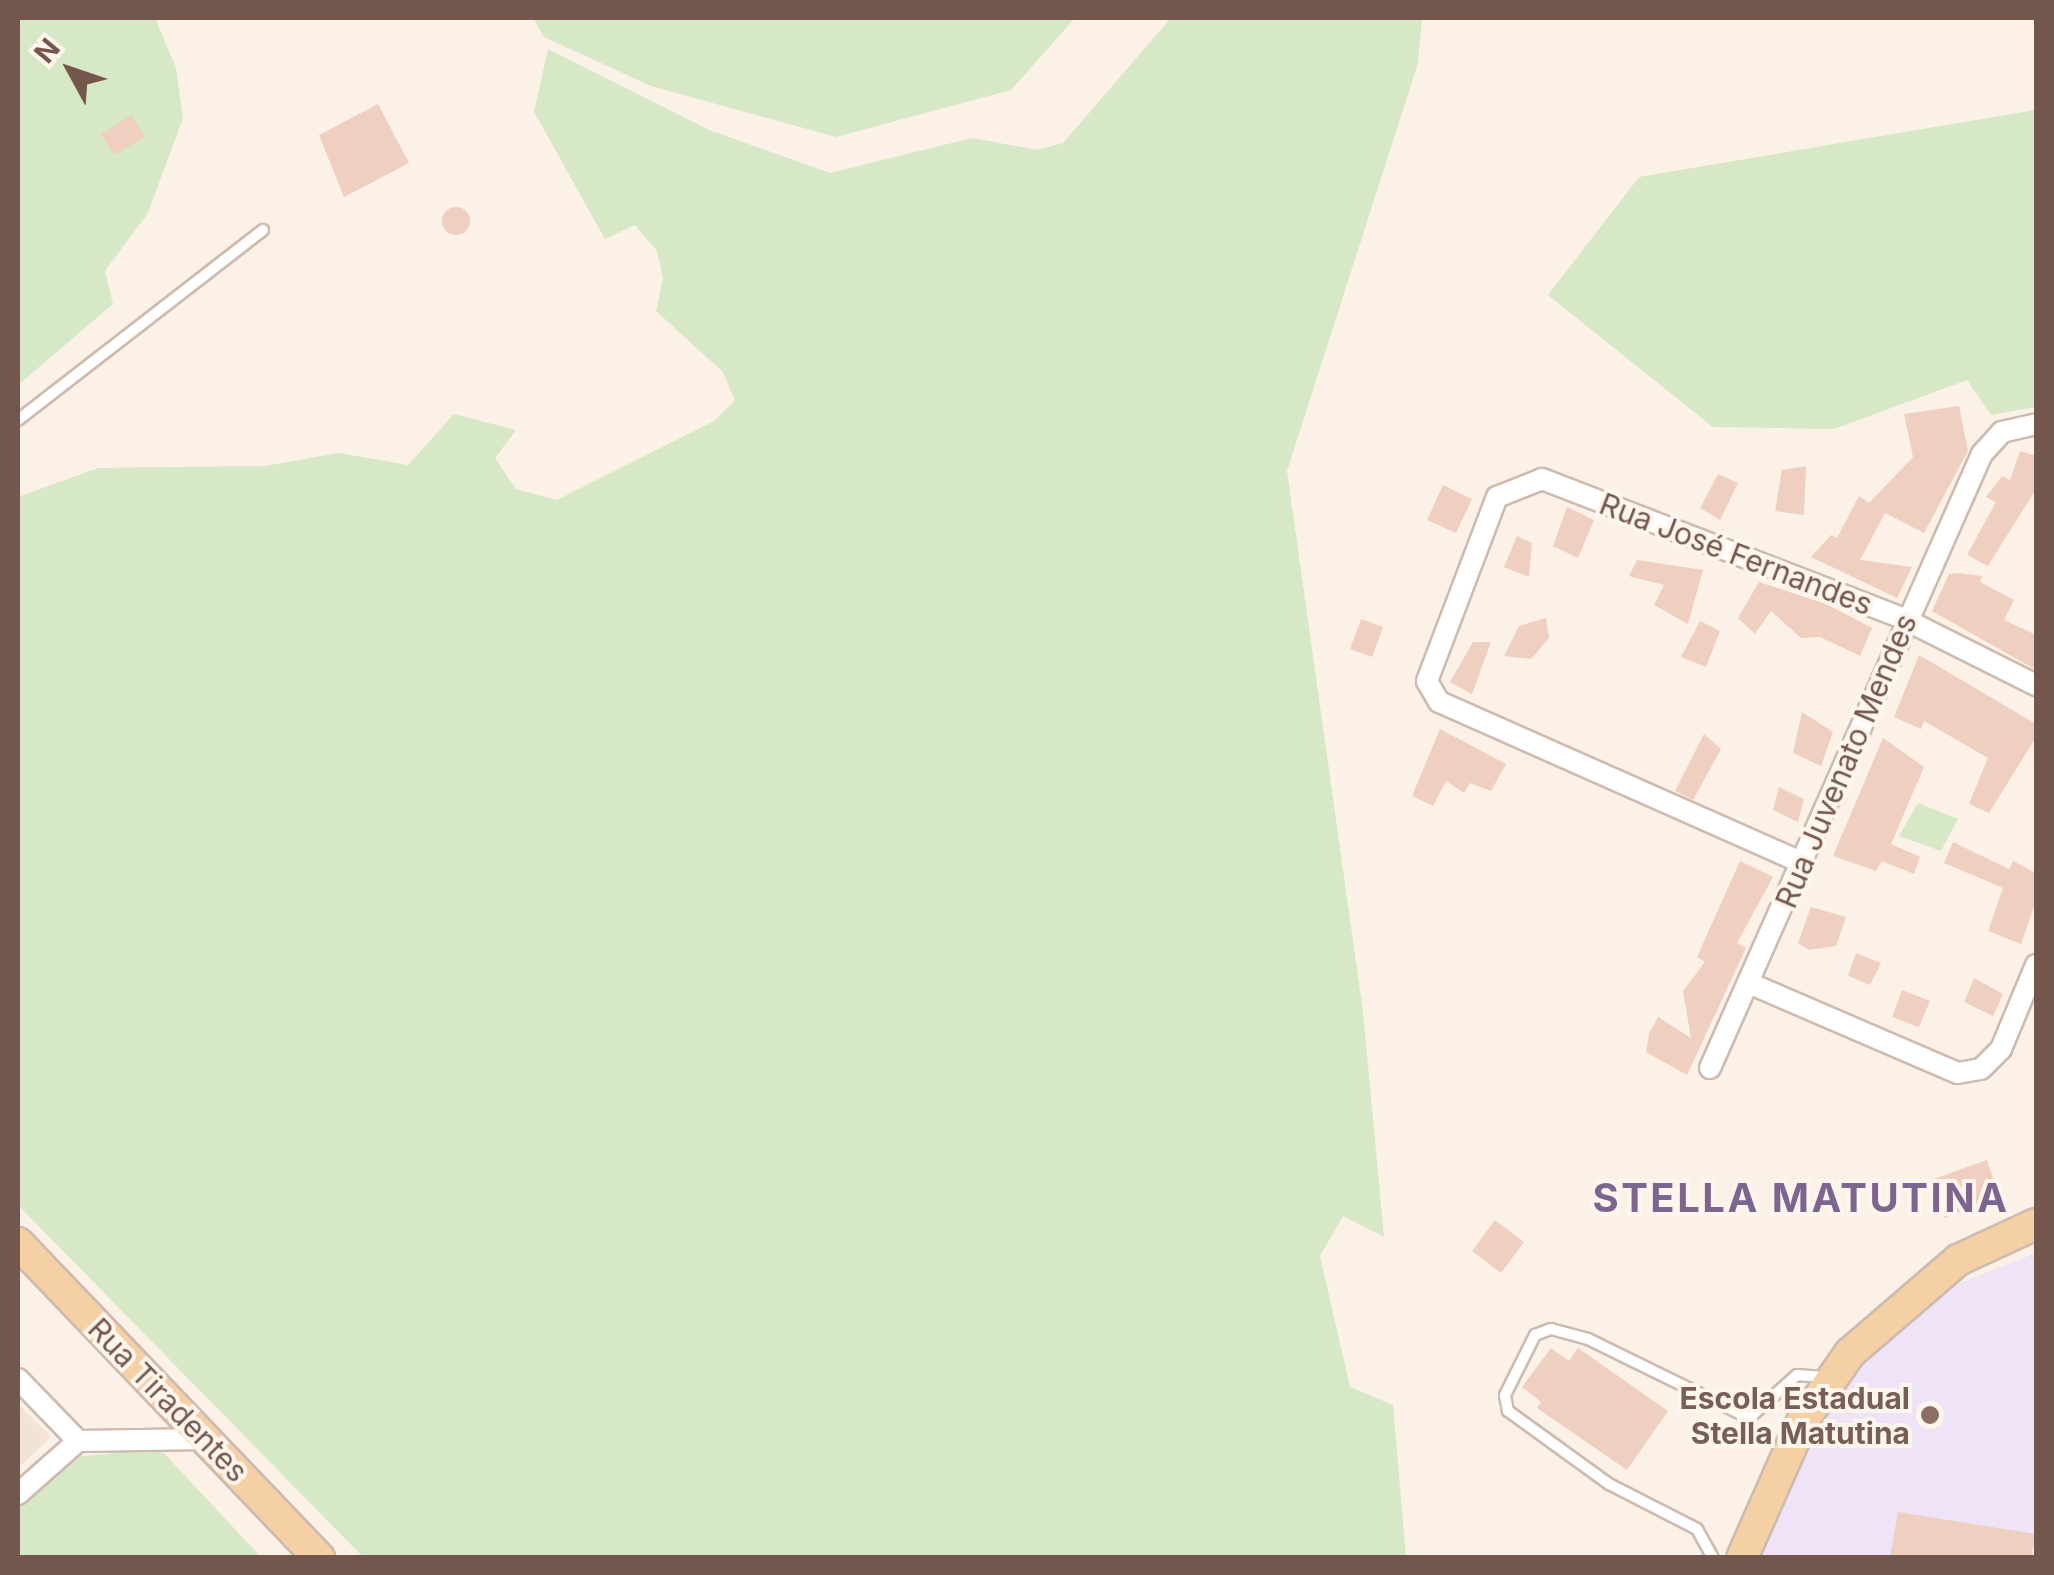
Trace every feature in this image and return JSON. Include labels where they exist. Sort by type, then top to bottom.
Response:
[{"type":"main road","points":[[1742,1558],[1802,1422],[1832,1378],[1903,1301],[1958,1260],[2036,1224]]},
{"type":"main road","name":"Rua Tiradentes","points":[[18,1243],[319,1558]]},
{"type":"street","name":"Rua Juvenato Mendes","points":[[1710,1068],[1805,864],[1904,619],[1982,454],[2002,432],[2036,424]]},
{"type":"street","name":"Rua José Fernandes","points":[[1805,864],[1439,702],[1427,681],[1490,507],[1517,484],[1542,479],[1904,619],[2036,686]]},
{"type":"street","points":[[1751,984],[1941,1070],[1981,1069],[2001,1049],[2036,965]]},
{"type":"street","points":[[18,1378],[78,1440]]},
{"type":"street","points":[[18,1494],[78,1440],[204,1439]]},
{"type":"lane","points":[[18,420],[263,230]]},
{"type":"lane","points":[[1713,1558],[1697,1529],[1608,1484],[1508,1411],[1505,1394],[1534,1335],[1551,1329],[1588,1339],[1748,1418],[1797,1375],[1832,1378]]},
{"type":"shaded area","name":"Escola Estadual Stella Matutina","points":[[2036,1253],[2036,1557],[1760,1558],[1799,1454],[1848,1376],[1925,1297]]},
{"type":"shaded area","points":[[18,1404],[51,1437],[18,1468]]},
{"type":"green space","points":[[18,18],[155,18],[176,68],[183,118],[148,213],[105,271],[113,304],[18,385]]},
{"type":"green space","points":[[533,18],[1075,18],[1011,90],[836,137],[651,86],[544,37]]},
{"type":"green space","points":[[1171,18],[1422,18],[1418,63],[1287,471],[1363,1012],[1384,1237],[1343,1216],[1320,1256],[1350,1387],[1393,1405],[1406,1557],[363,1557],[18,1205],[18,497],[98,468],[265,466],[339,453],[408,465],[454,414],[516,430],[495,458],[516,489],[557,500],[714,421],[735,401],[723,372],[656,311],[663,278],[657,251],[635,225],[605,239],[534,112],[548,49],[709,130],[830,173],[972,138],[1037,150],[1063,143]]},
{"type":"green space","points":[[2036,110],[2036,407],[1991,415],[1967,380],[1834,429],[1713,427],[1548,295],[1639,177]]},
{"type":"green space","points":[[1918,803],[1958,819],[1941,851],[1899,836]]},
{"type":"green space","points":[[160,1449],[261,1557],[18,1557],[18,1507],[74,1457]]},
{"type":"building","points":[[378,104],[409,163],[344,197],[319,135]]},
{"type":"building","points":[[132,115],[145,137],[114,155],[101,134]]},
{"type":"building","points":[[456,207],[466,211],[470,221],[466,231],[456,235],[446,231],[442,221],[446,211]]},
{"type":"building","points":[[1959,406],[1968,451],[1924,533],[1885,513],[1860,560],[1912,567],[1897,598],[1811,557],[1831,535],[1837,538],[1859,496],[1869,503],[1913,457],[1904,414]]},
{"type":"building","points":[[2020,451],[2036,456],[2036,489],[1988,566],[1967,555],[1996,502],[1986,497],[2002,476],[2010,480]]},
{"type":"building","points":[[1806,466],[1804,515],[1775,511],[1782,470]]},
{"type":"building","points":[[1718,474],[1738,483],[1720,520],[1700,508]]},
{"type":"building","points":[[1443,485],[1472,499],[1456,533],[1427,520]]},
{"type":"building","points":[[1567,507],[1594,520],[1578,558],[1553,546]]},
{"type":"building","points":[[1517,536],[1532,543],[1529,577],[1504,567]]},
{"type":"building","points":[[1637,560],[1703,570],[1688,624],[1654,605],[1664,585],[1629,576]]},
{"type":"building","points":[[1949,574],[1982,576],[1980,582],[2014,600],[2004,620],[2036,635],[2036,670],[1932,611]]},
{"type":"building","points":[[1759,582],[1826,604],[1872,628],[1860,656],[1820,637],[1801,638],[1771,611],[1755,634],[1738,618]]},
{"type":"building","points":[[1546,618],[1549,638],[1531,659],[1504,656],[1519,626]]},
{"type":"building","points":[[1361,619],[1383,627],[1372,657],[1350,649]]},
{"type":"building","points":[[1700,621],[1720,631],[1706,667],[1681,657]]},
{"type":"building","points":[[1473,642],[1491,642],[1472,694],[1450,682]]},
{"type":"building","points":[[1919,655],[2036,724],[2036,737],[1989,813],[1969,804],[1988,758],[1924,721],[1921,729],[1894,717]]},
{"type":"building","points":[[1802,712],[1833,732],[1821,766],[1793,753]]},
{"type":"building","points":[[1440,729],[1506,764],[1491,791],[1470,783],[1464,793],[1446,781],[1433,806],[1412,796]]},
{"type":"building","points":[[1704,734],[1721,749],[1693,800],[1675,791]]},
{"type":"building","points":[[1883,738],[1924,767],[1891,844],[1920,857],[1914,874],[1882,861],[1876,871],[1833,856]]},
{"type":"building","points":[[1779,787],[1804,799],[1798,822],[1773,810]]},
{"type":"building","points":[[1953,842],[2009,869],[2013,861],[2036,873],[2036,901],[2021,944],[1988,931],[2003,888],[1944,863]]},
{"type":"building","points":[[1740,861],[1773,877],[1737,943],[1746,948],[1687,1075],[1646,1052],[1649,1034],[1658,1017],[1691,1038],[1683,991],[1705,962],[1697,957]]},
{"type":"building","points":[[1811,907],[1846,917],[1836,946],[1809,950],[1798,943]]},
{"type":"building","points":[[1856,953],[1881,963],[1870,985],[1848,976]]},
{"type":"building","points":[[1974,978],[2003,994],[1993,1016],[1964,1002]]},
{"type":"building","points":[[1902,990],[1930,1001],[1919,1027],[1892,1017]]},
{"type":"building","points":[[1987,1160],[1999,1197],[1944,1218],[1931,1180]]},
{"type":"building","points":[[1495,1220],[1524,1242],[1501,1273],[1472,1251]]},
{"type":"building","points":[[1551,1348],[1569,1361],[1578,1348],[1668,1411],[1627,1470],[1537,1408],[1541,1402],[1522,1387]]},
{"type":"building","points":[[1898,1512],[2035,1534],[2031,1558],[1890,1558]]},
{"type":"place","name":"Escola Estadual Stella Matutina","points":[[1930,1415]]},
{"type":"district","name":"STELLA MATUTINA","points":[[1801,1198]]}]
